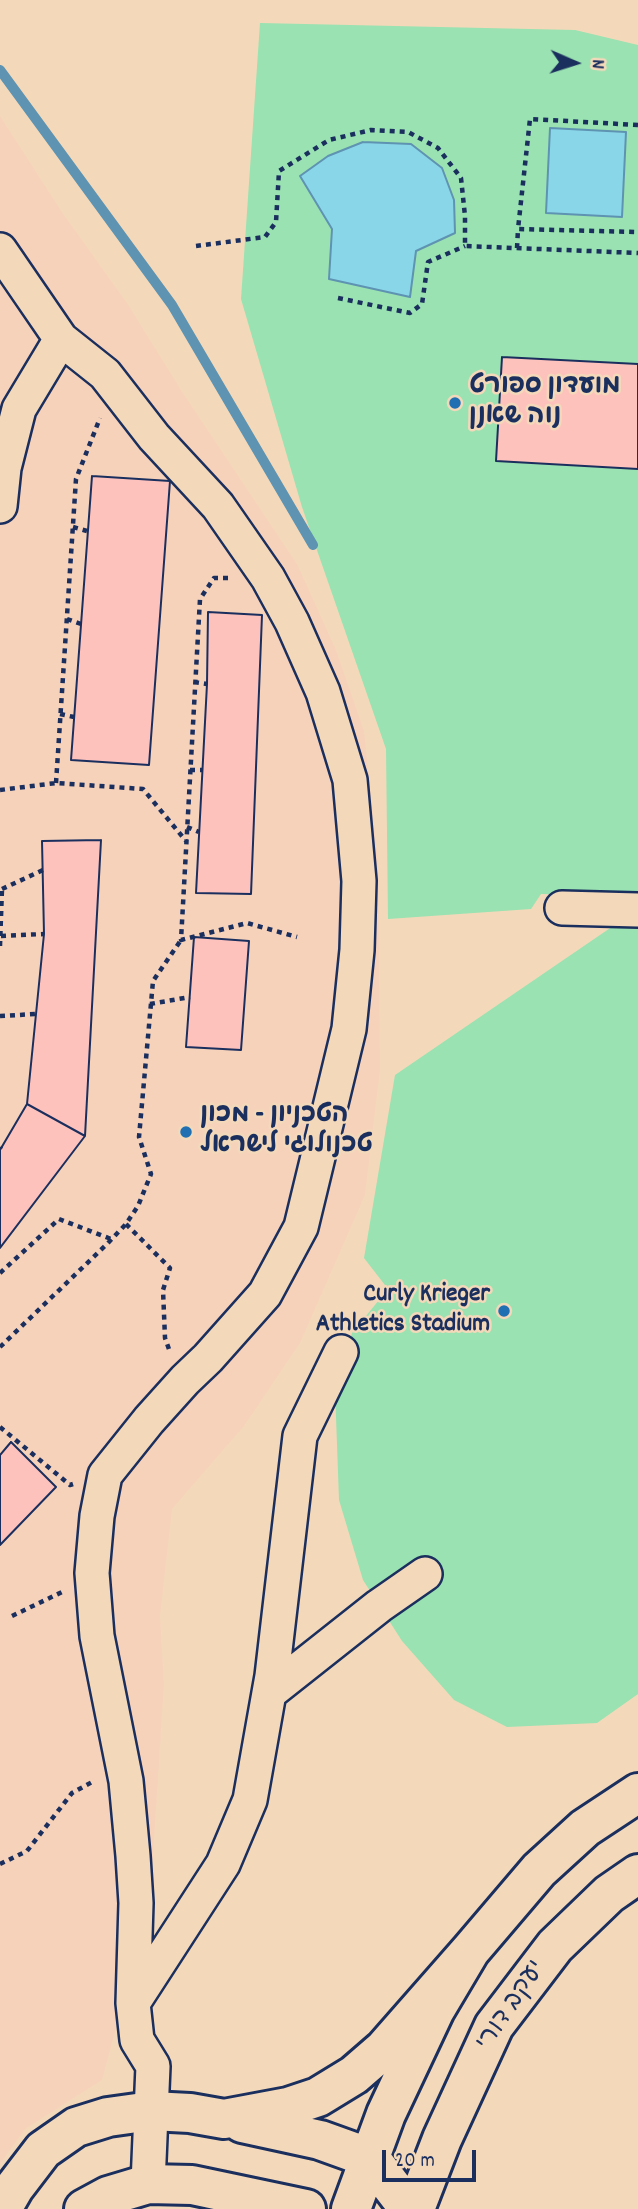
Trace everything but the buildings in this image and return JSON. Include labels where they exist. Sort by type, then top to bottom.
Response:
[{"type":"main road","points":[[224,2119],[288,2107],[318,2097],[354,2075],[384,2049],[539,1870],[585,1828],[638,1793]]},
{"type":"main road","name":"יעקב דורי","points":[[415,2209],[442,2139],[494,2026],[555,1946],[609,1894],[638,1874]]},
{"type":"main road","points":[[351,2209],[386,2114],[435,2010],[470,1951]]},
{"type":"main road","points":[[2,2209],[14,2188],[43,2150],[76,2127],[108,2117],[151,2111],[190,2113],[224,2119],[320,2140],[370,2158],[409,2209]]},
{"type":"main road","points":[[84,2209],[108,2196],[148,2184],[192,2185],[306,2209]]},
{"type":"main road","points":[[192,2185],[233,2209]]},
{"type":"street","points":[[0,250],[61,339],[105,374],[154,437],[218,506],[268,578],[292,622],[323,692],[350,780],[359,881],[357,950],[349,1029],[301,1227],[265,1294],[149,1420],[105,1475],[97,1516],[93,1573],[97,1636],[126,1781],[136,1903],[133,2003],[137,2040],[153,2066],[148,2184]]},
{"type":"street","points":[[0,506],[4,468],[19,409],[61,339]]},
{"type":"street","points":[[562,908],[638,910]]},
{"type":"street","points":[[133,2003],[223,1864],[250,1800],[269,1693],[300,1436],[341,1352]]},
{"type":"street","points":[[269,1693],[379,1606],[425,1574]]},
{"type":"path","points":[[517,248],[530,120],[638,125]]},
{"type":"path","points":[[196,246],[265,237],[276,222],[279,172],[329,140],[371,131],[408,132],[438,148],[461,178],[465,246]]},
{"type":"path","points":[[518,229],[638,232]]},
{"type":"path","points":[[338,298],[410,313],[422,304],[428,262],[465,246],[638,253]]},
{"type":"path","points":[[56,783],[76,479],[114,385]]},
{"type":"path","points":[[73,527],[87,531]]},
{"type":"path","points":[[0,1347],[126,1224],[138,1206],[151,1174],[139,1137],[150,1004],[153,981],[181,940],[200,599],[214,578],[268,578]]},
{"type":"path","points":[[67,620],[81,624]]},
{"type":"path","points":[[194,682],[207,684]]},
{"type":"path","points":[[60,714],[74,717]]},
{"type":"path","points":[[190,770],[202,770]]},
{"type":"path","points":[[0,790],[56,783],[143,789],[186,841]]},
{"type":"path","points":[[187,827],[199,832]]},
{"type":"path","points":[[0,946],[1,888],[43,870]]},
{"type":"path","points":[[181,940],[247,923],[297,937]]},
{"type":"path","points":[[1,936],[44,934]]},
{"type":"path","points":[[150,1004],[190,997]]},
{"type":"path","points":[[0,1016],[36,1014]]},
{"type":"path","points":[[0,1273],[60,1219],[111,1239]]},
{"type":"path","points":[[126,1224],[170,1268],[163,1290],[165,1338],[168,1349],[186,1380]]},
{"type":"path","points":[[0,1427],[69,1485],[105,1475]]},
{"type":"path","points":[[12,1616],[71,1588],[93,1573]]},
{"type":"path","points":[[0,1864],[27,1851],[72,1793]]},
{"type":"shaded area","name":"הטכניון - מכון טכנולוגי לישראל","points":[[0,116],[62,212],[127,303],[181,390],[297,564],[336,650],[364,731],[378,862],[380,1069],[365,1195],[300,1343],[244,1426],[172,1509],[160,1616],[164,1684],[150,1902],[102,2080],[25,2129],[0,2164]]},
{"type":"green space","name":"מועדון ספורט נוה שאנן","points":[[260,23],[575,30],[638,45],[638,896],[541,894],[531,909],[388,919],[386,749],[302,507],[241,299]]},
{"type":"green space","name":"Curly Krieger Athletics Stadium","points":[[619,922],[638,922],[638,1694],[597,1723],[507,1727],[454,1700],[402,1641],[363,1580],[339,1500],[335,1389],[352,1333],[388,1289],[364,1258],[395,1075]]},
{"type":"water","points":[[550,128],[626,132],[622,217],[546,213]]},
{"type":"water","points":[[363,142],[411,144],[442,168],[454,200],[455,233],[416,251],[410,297],[329,279],[332,229],[300,176],[328,156]]},
{"type":"waterway","points":[[0,70],[172,305],[313,545]]},
{"type":"place","name":"מועדון ספורט נוה שאנן","points":[[455,403]]},
{"type":"place","name":"הטכניון - מכון טכנולוגי לישראל","points":[[186,1132]]},
{"type":"place","name":"Curly Krieger Athletics Stadium","points":[[504,1311]]}]
